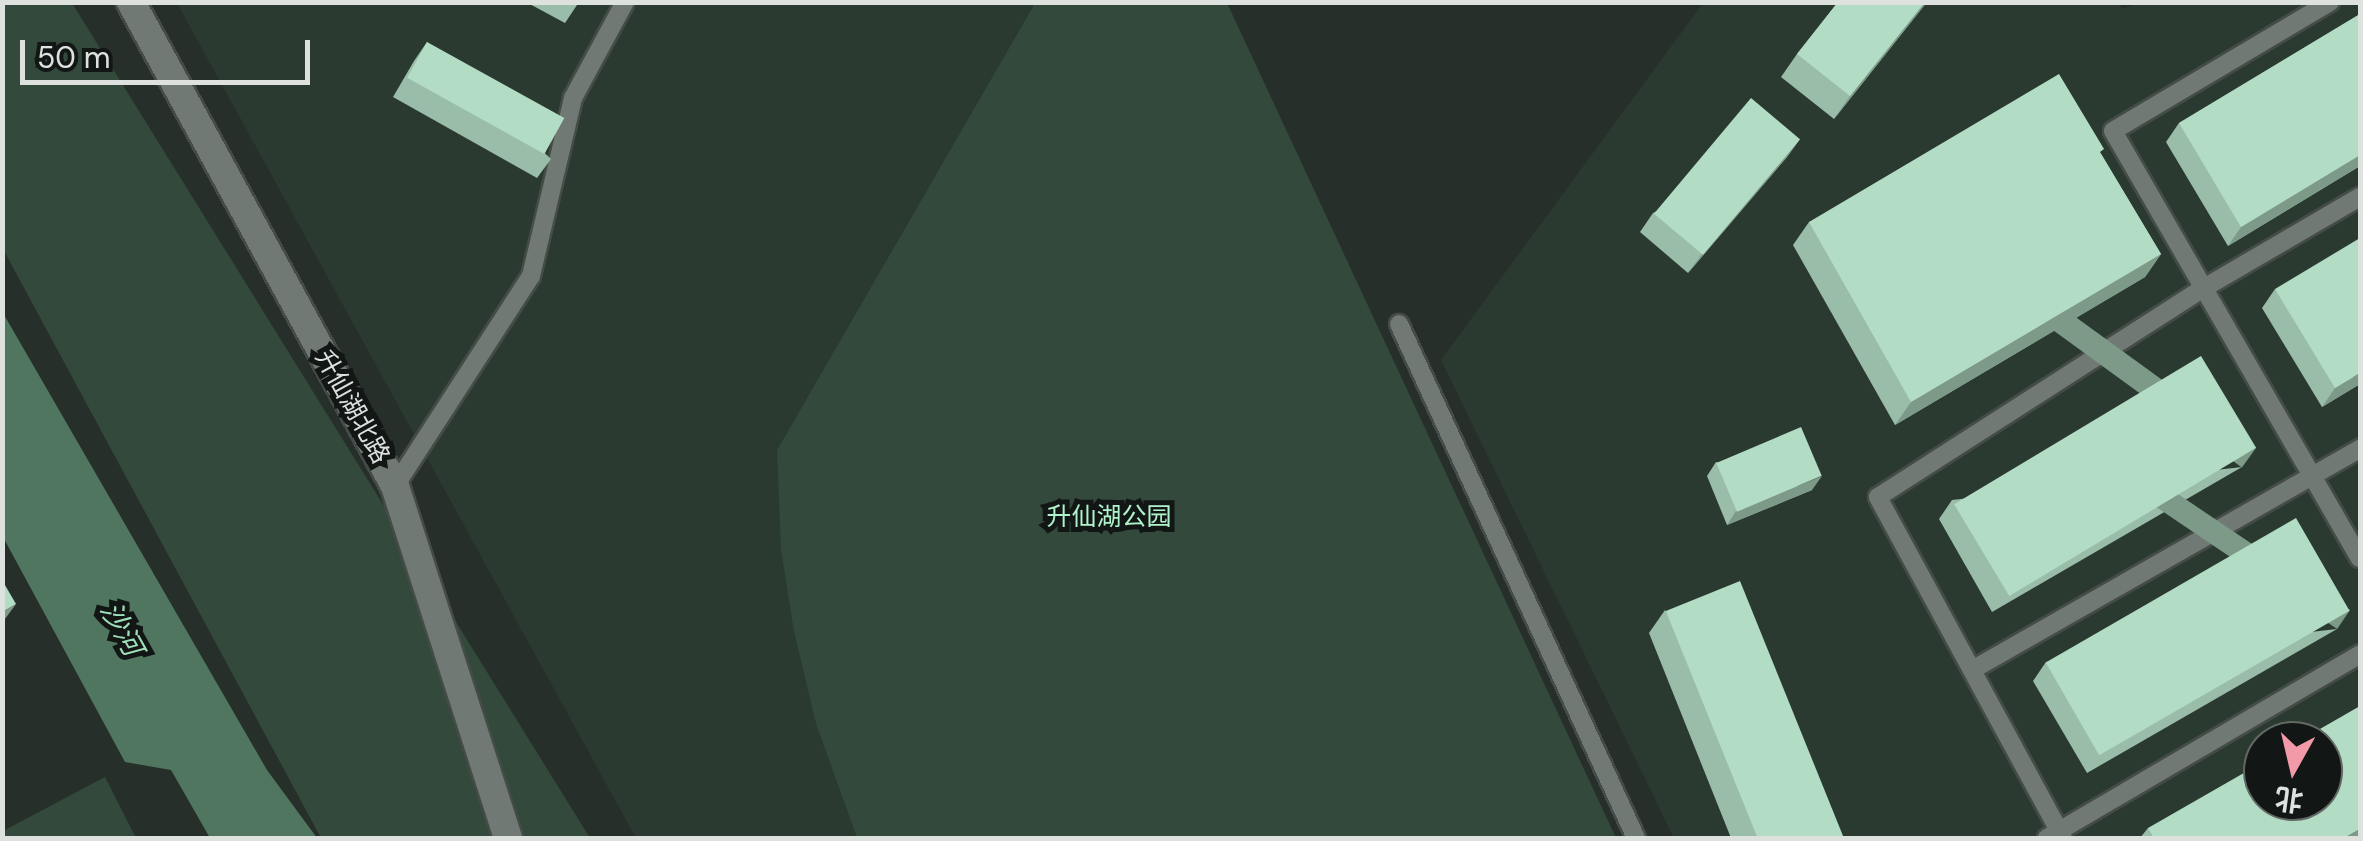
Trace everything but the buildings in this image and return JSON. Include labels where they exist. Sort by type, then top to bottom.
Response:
[{"type":"street","name":"升仙湖北路","points":[[131,2],[395,486],[508,838]]},
{"type":"lane","points":[[395,486],[531,276],[573,98],[626,2]]},
{"type":"lane","points":[[2330,2],[2113,131],[2360,558]]},
{"type":"lane","points":[[2360,196],[2204,288],[1878,496],[2056,836],[2360,654]]},
{"type":"lane","points":[[1399,324],[1636,838]]},
{"type":"lane","points":[[1972,670],[2360,449]]},
{"type":"shaded area","points":[[2119,2],[2122,9],[2140,2],[2360,3],[2360,838],[1674,838],[1441,360],[1703,3]]},
{"type":"shaded area","points":[[177,3],[1035,3],[777,450],[794,632],[816,724],[857,838],[636,838]]},
{"type":"green space","points":[[2,3],[72,3],[590,838],[321,838],[3,249]]},
{"type":"green space","name":"升仙湖公园","points":[[1035,3],[1227,3],[1616,838],[857,838],[816,724],[794,632],[781,549],[777,450]]},
{"type":"green space","points":[[105,777],[136,838],[3,838],[3,831]]},
{"type":"water","name":"沙河","points":[[3,313],[267,770],[317,838],[210,838],[171,770],[125,762],[3,537]]}]
